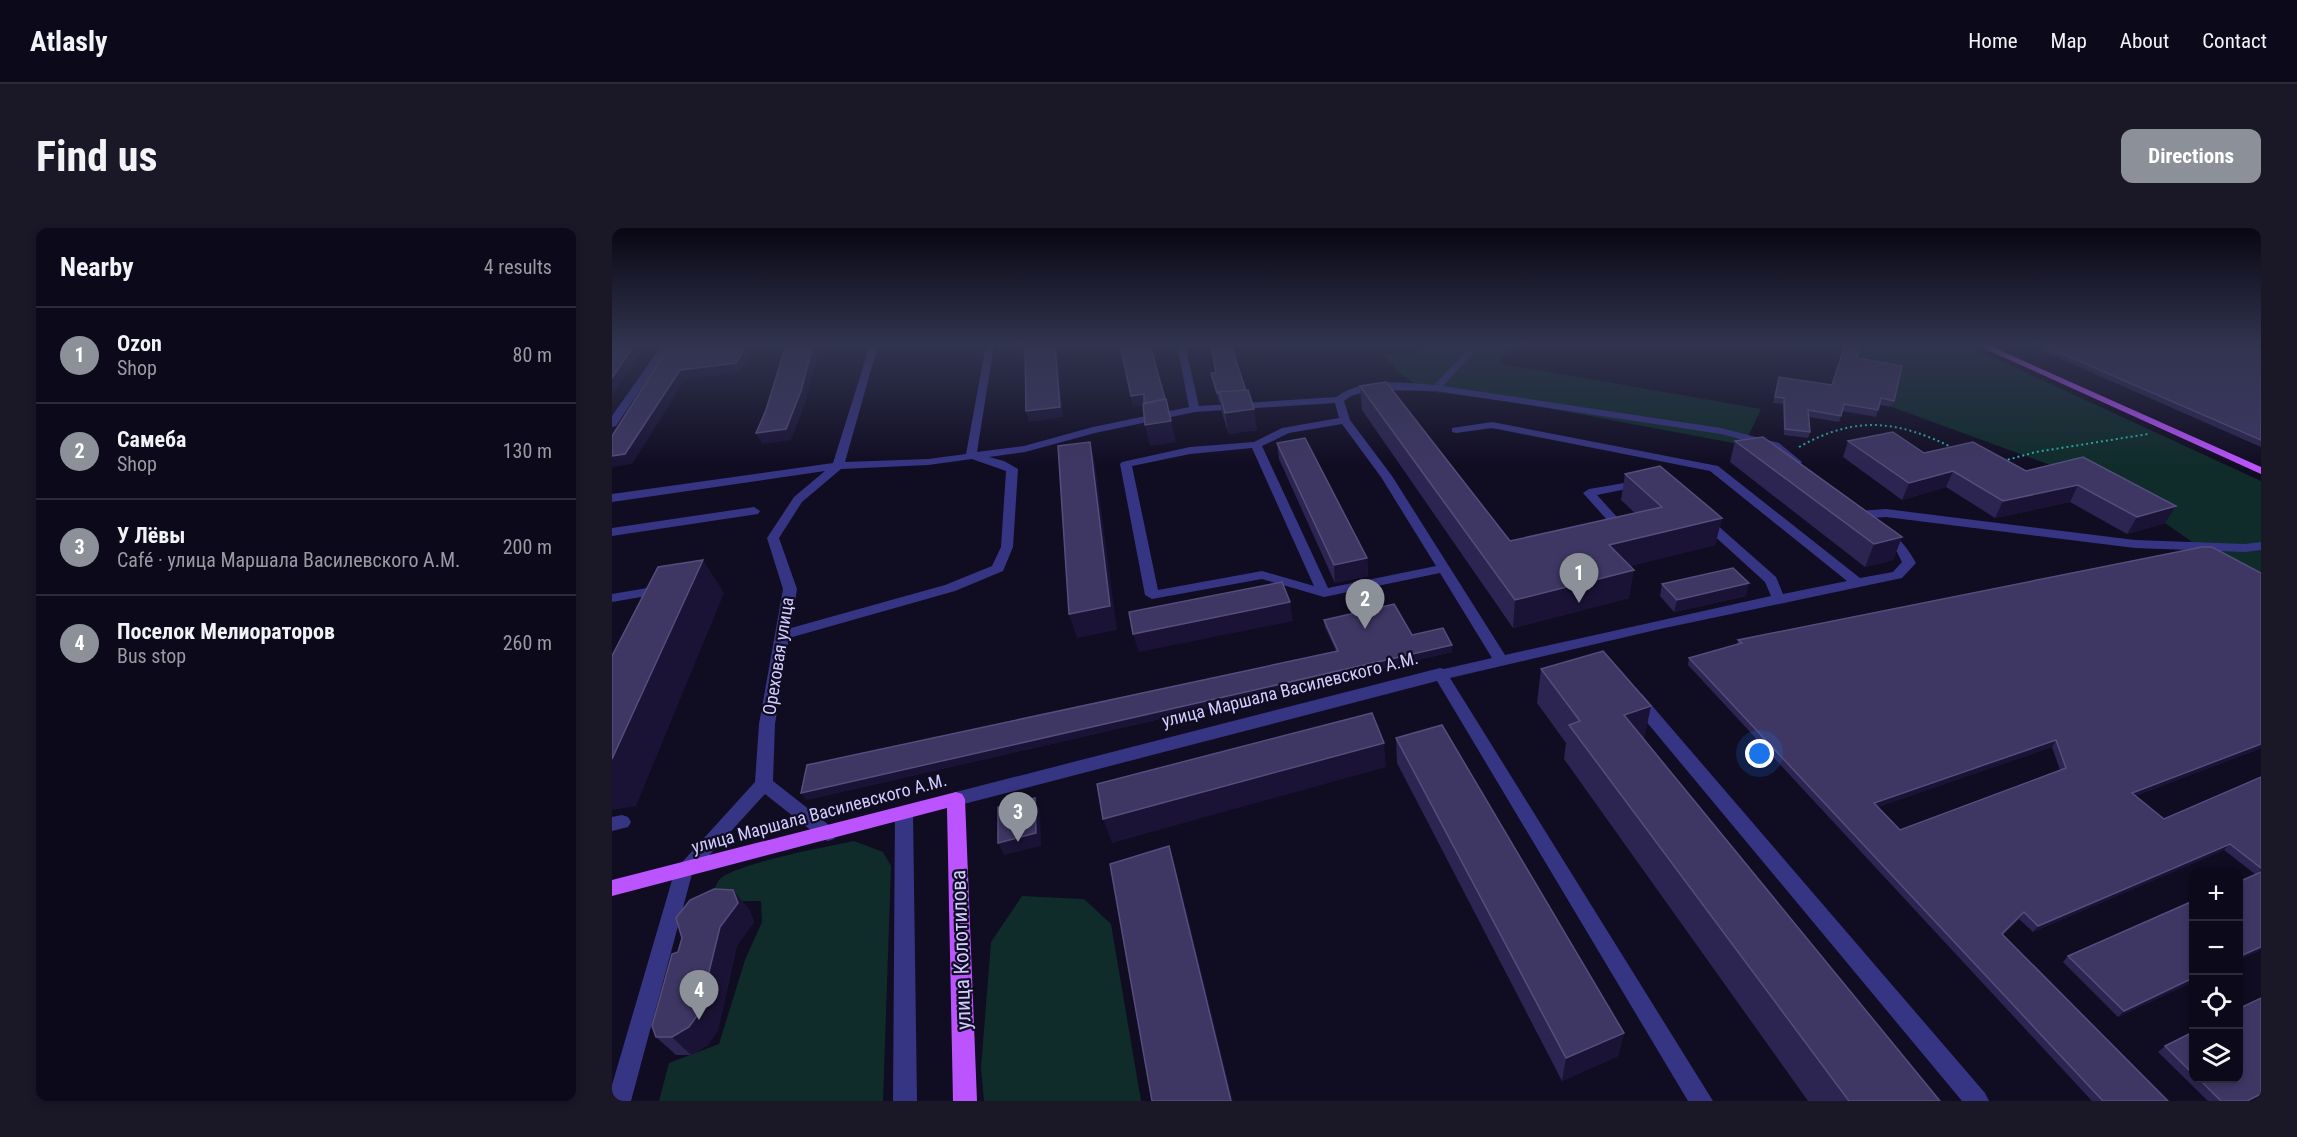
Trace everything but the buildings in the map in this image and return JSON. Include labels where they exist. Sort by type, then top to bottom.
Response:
[{"type":"main road","points":[[2072,386],[2261,471]]},
{"type":"main road","name":"улица Маршала Василевского А.М.","points":[[612,888],[828,834],[956,799]]},
{"type":"main road","name":"улица Колотилова","points":[[956,799],[965,1101]]},
{"type":"street","points":[[612,424],[638,386]]},
{"type":"street","points":[[838,466],[862,386]]},
{"type":"street","points":[[971,456],[983,386]]},
{"type":"street","points":[[1190,386],[1195,409]]},
{"type":"street","points":[[1444,568],[1324,593],[1262,575],[1152,595],[1125,464],[1174,452],[1219,446],[1256,445],[1283,418],[1339,400],[1346,392],[1380,387],[1437,387],[1721,431],[1775,445],[1808,473]]},
{"type":"street","points":[[1339,400],[1345,420],[1386,476],[1500,659]]},
{"type":"street","points":[[612,498],[838,466],[928,462],[1025,449],[1093,430],[1195,409],[1283,418],[1345,420]]},
{"type":"street","points":[[1456,430],[1492,425],[1714,468],[1858,583]]},
{"type":"street","points":[[1256,445],[1324,593]]},
{"type":"street","points":[[782,635],[950,588],[998,568],[1007,547],[1012,469],[1000,463],[971,456]]},
{"type":"street","name":"Ореховая улица","points":[[764,784],[767,724],[789,589],[773,538],[798,500],[838,466]]},
{"type":"street","points":[[1621,528],[1589,493],[1639,482],[1659,486]]},
{"type":"street","points":[[612,532],[754,511]]},
{"type":"street","points":[[1694,511],[1771,580],[1803,595]]},
{"type":"street","name":"улица Маршала Василевского А.М.","points":[[956,799],[1440,673],[1897,575],[1909,563],[1903,550],[1853,512],[1886,513],[2135,544],[2245,548],[2261,546]]},
{"type":"street","points":[[1771,580],[1779,600]]},
{"type":"street","points":[[612,598],[679,587]]},
{"type":"street","points":[[1587,640],[1603,658]]},
{"type":"street","points":[[1440,673],[1701,1101]]},
{"type":"street","points":[[1626,686],[1977,1101]]},
{"type":"street","points":[[619,1101],[684,870],[764,784],[828,834]]},
{"type":"street","points":[[904,813],[905,1101]]},
{"type":"path","points":[[1775,445],[1798,448],[1821,433],[1863,423],[1918,430],[1959,451]]},
{"type":"path","points":[[2002,461],[2036,452],[2170,430]]},
{"type":"green space","points":[[1418,386],[1628,386],[1761,409],[1744,445],[1514,402],[1425,391]]},
{"type":"green space","points":[[1897,386],[2054,386],[2261,481],[2261,581],[2205,551],[2165,523],[2075,474],[1892,407]]},
{"type":"green space","points":[[854,841],[883,852],[891,866],[883,1101],[659,1101],[669,1063],[719,1044],[745,960],[762,922],[761,901],[745,901],[711,907],[714,890],[719,880],[742,868],[761,862]]},
{"type":"green space","points":[[1022,896],[1084,899],[1111,924],[1141,1101],[984,1101],[981,1068],[991,942]]},
{"type":"place","name":"Ozon","points":[[1579,603]]},
{"type":"place","name":"Самеба","points":[[1365,629]]},
{"type":"place","name":"У Лёвы","points":[[1018,842]]},
{"type":"place","name":"Поселок Мелиораторов","points":[[699,1020]]}]
